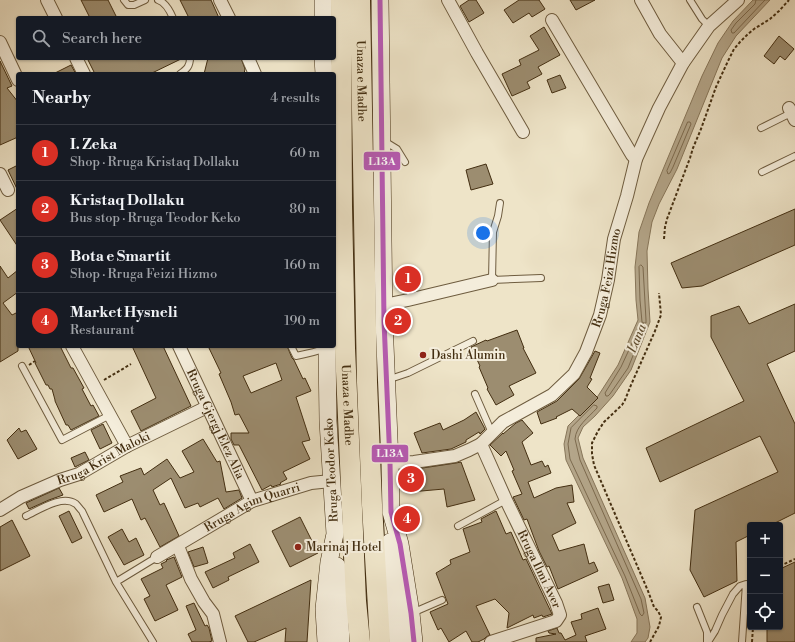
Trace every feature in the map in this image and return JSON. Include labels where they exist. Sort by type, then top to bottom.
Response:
[{"type":"highway","points":[[331,0],[334,16]]},
{"type":"highway","name":"Unaza e Madhe","points":[[341,0],[351,47],[372,505],[380,642]]},
{"type":"highway","name":"Unaza e Madhe","points":[[360,0],[351,47],[342,206],[345,348],[360,642]]},
{"type":"highway","points":[[336,22],[351,47],[368,20],[373,0]]},
{"type":"main road","points":[[323,0],[323,16]]},
{"type":"main road","points":[[380,0],[384,305],[390,463],[390,540],[398,642]]},
{"type":"main road","points":[[323,60],[324,72]]},
{"type":"main road","name":"Rruga Teodor Keko","points":[[326,642],[324,609],[328,562],[335,534],[328,420],[327,348]]},
{"type":"main road","points":[[391,512],[400,544],[414,642]]},
{"type":"main road","points":[[335,534],[340,636]]},
{"type":"street","points":[[47,0],[55,16]]},
{"type":"street","points":[[220,0],[228,16]]},
{"type":"street","points":[[448,0],[523,132]]},
{"type":"street","points":[[640,0],[660,34],[683,64]]},
{"type":"street","name":"Rruga Feizi Hizmo","points":[[390,463],[414,462],[455,456],[481,444],[503,422],[552,395],[574,374],[586,352],[600,315],[608,280],[614,239],[636,159],[659,108],[683,64],[709,26],[738,0]]},
{"type":"street","points":[[552,20],[632,155],[636,159]]},
{"type":"street","points":[[0,42],[16,76]]},
{"type":"street","points":[[77,60],[83,72]]},
{"type":"street","points":[[249,60],[254,72]]},
{"type":"street","points":[[0,174],[8,190]]},
{"type":"street","points":[[384,305],[492,280]]},
{"type":"street","points":[[73,348],[127,446]]},
{"type":"street","name":"Rruga Gjergj Elez Alia","points":[[180,348],[252,501]]},
{"type":"street","name":"Rruga Krist Maloki","points":[[0,510],[22,497],[60,480],[79,474],[127,446],[207,407]]},
{"type":"street","name":"Rruga Ilmi Aver","points":[[481,444],[506,500],[556,603],[560,615],[556,620],[491,642]]},
{"type":"street","name":"Rruga Agim Quarri","points":[[157,557],[252,501],[311,483],[332,481]]},
{"type":"street","points":[[178,546],[191,579],[204,602],[213,614],[220,642]]},
{"type":"lane","points":[[124,0],[128,5],[134,5],[145,0]]},
{"type":"lane","points":[[158,0],[167,7],[172,16]]},
{"type":"lane","points":[[690,0],[702,19],[709,26]]},
{"type":"lane","points":[[183,72],[190,64],[190,60]]},
{"type":"lane","points":[[761,128],[792,114]]},
{"type":"lane","points":[[382,139],[397,149],[405,162]]},
{"type":"lane","points":[[762,172],[795,156]]},
{"type":"lane","points":[[500,203],[493,232],[492,280],[541,278]]},
{"type":"lane","points":[[387,380],[408,373],[473,341]]},
{"type":"lane","points":[[292,348],[296,356],[317,352],[325,348]]},
{"type":"lane","points":[[22,366],[62,440],[110,415]]},
{"type":"lane","points":[[476,394],[492,433]]},
{"type":"lane","points":[[26,516],[63,500],[77,504],[82,511],[116,582],[153,642]]},
{"type":"lane","points":[[458,526],[506,500]]},
{"type":"lane","points":[[116,582],[157,557]]},
{"type":"lane","points":[[707,642],[715,631],[733,594],[740,586],[746,584],[742,642]]},
{"type":"lane","points":[[411,613],[442,600]]},
{"type":"lane","points":[[697,607],[707,632],[707,642]]},
{"type":"path","points":[[664,239],[665,227],[669,212],[716,87],[728,61],[740,42],[754,29],[770,19],[790,0]]},
{"type":"path","points":[[650,642],[659,626],[661,617],[654,607],[594,465],[592,443],[604,422],[622,405],[645,356],[660,315],[659,293]]},
{"type":"path","points":[[94,385],[131,364]]},
{"type":"path","points":[[783,565],[788,564],[795,559]]},
{"type":"path","points":[[752,642],[753,630]]},
{"type":"water","name":"Lana","points":[[753,0],[770,0],[736,36],[722,58],[677,169],[659,204],[652,222],[647,251],[650,322],[631,370],[613,396],[583,427],[578,438],[583,458],[645,598],[650,627],[648,638],[645,642],[631,642],[637,633],[637,619],[622,578],[566,460],[564,444],[568,426],[598,396],[618,365],[638,320],[635,267],[639,232],[649,203],[702,76],[718,43],[733,21]]},
{"type":"building","points":[[81,0],[108,0],[116,16],[89,16]]},
{"type":"building","points":[[180,0],[211,0],[218,16],[188,16]]},
{"type":"building","points":[[469,0],[476,0],[484,13],[469,22],[460,6]]},
{"type":"building","points":[[519,0],[539,0],[545,9],[532,17],[529,13],[513,23],[504,10]]},
{"type":"building","points":[[570,0],[595,0],[576,10]]},
{"type":"building","points":[[544,27],[560,55],[538,67],[542,74],[527,82],[530,88],[512,96],[502,74],[521,65],[519,60],[539,50],[530,36]]},
{"type":"building","points":[[779,36],[794,49],[785,60],[780,56],[774,64],[764,56]]},
{"type":"building","points":[[88,60],[179,60],[154,72],[94,72]]},
{"type":"building","points":[[208,60],[242,60],[245,69],[244,72],[204,72]]},
{"type":"building","points":[[0,61],[12,86],[7,88],[16,99],[16,138],[0,145]]},
{"type":"building","points":[[71,65],[75,72],[57,72]]},
{"type":"building","points":[[560,75],[566,88],[552,93],[547,80]]},
{"type":"building","points":[[486,164],[493,184],[471,190],[466,170]]},
{"type":"building","points":[[16,166],[16,187],[8,170]]},
{"type":"building","points":[[16,209],[16,244],[0,220]]},
{"type":"building","points":[[795,209],[795,245],[702,286],[682,288],[671,263]]},
{"type":"building","points":[[0,266],[8,278],[16,272],[16,293],[3,303],[12,315],[16,313],[16,348],[18,348],[18,351],[0,362]]},
{"type":"building","points":[[795,304],[795,351],[767,364],[795,424],[795,513],[777,522],[747,522],[747,536],[736,542],[737,581],[704,597],[690,570],[695,510],[778,472],[760,436],[660,482],[646,448],[744,401],[711,337],[711,316],[739,306],[749,324]]},
{"type":"building","points":[[517,330],[523,348],[536,373],[509,386],[514,395],[496,405],[487,389],[488,388],[479,367],[480,366],[471,347],[486,340],[487,341]]},
{"type":"building","points":[[29,348],[61,348],[71,368],[73,368],[84,388],[82,389],[91,406],[93,405],[99,416],[71,430],[68,425],[66,425],[55,401],[52,389],[46,385]]},
{"type":"building","points":[[133,348],[164,348],[191,406],[141,431],[131,411],[156,398]]},
{"type":"building","points":[[209,348],[288,348],[303,379],[305,378],[311,391],[296,397],[310,440],[302,442],[310,459],[283,472],[287,479],[280,483],[281,484],[272,487],[271,485],[262,490],[239,445],[234,445],[231,439],[231,433],[249,433],[239,414],[235,415],[219,374],[221,373]],"holes":[[[276,363],[282,380],[251,393],[243,376]]]},
{"type":"building","points":[[595,351],[600,353],[590,378],[592,379],[587,387],[598,398],[580,416],[572,409],[556,417],[557,418],[541,424],[537,412],[557,401],[579,379]]},
{"type":"building","points":[[476,412],[485,429],[480,434],[479,432],[466,440],[466,442],[451,449],[422,453],[414,433],[440,423],[443,430],[464,420]]},
{"type":"building","points":[[522,420],[533,433],[522,442],[531,465],[542,461],[545,467],[548,465],[551,473],[528,482],[534,498],[556,488],[572,485],[574,502],[567,503],[576,523],[552,535],[559,551],[584,544],[589,564],[594,562],[598,571],[558,589],[549,566],[547,567],[539,551],[527,519],[524,520],[513,497],[522,494],[512,471],[514,470],[506,451],[501,456],[490,445],[503,433]]},
{"type":"building","points":[[103,424],[112,443],[100,449],[91,430]]},
{"type":"building","points":[[19,428],[21,432],[26,430],[37,449],[18,459],[7,440]]},
{"type":"building","points":[[203,439],[217,462],[220,461],[226,492],[239,490],[242,498],[224,509],[218,498],[200,507],[198,503],[185,508],[171,478],[153,490],[160,505],[164,503],[179,536],[160,547],[145,518],[141,520],[132,499],[104,512],[96,495],[123,482],[120,476],[141,468],[144,475],[167,459],[180,478],[194,472],[182,451]]},
{"type":"building","points":[[85,452],[89,460],[75,467],[71,458]]},
{"type":"building","points":[[461,462],[475,500],[447,507],[444,489],[410,492],[409,470]]},
{"type":"building","points":[[59,488],[63,495],[29,509],[26,503]]},
{"type":"building","points":[[69,511],[82,538],[72,543],[59,516]]},
{"type":"building","points":[[496,511],[506,534],[511,532],[523,560],[526,559],[552,614],[534,618],[533,615],[507,628],[509,613],[495,599],[476,606],[490,635],[478,642],[472,642],[466,631],[449,642],[441,628],[438,630],[430,612],[448,604],[436,573],[451,564],[450,560],[470,552],[463,529],[482,522],[481,519]]},
{"type":"building","name":"Marinaj Hotel","points":[[300,517],[318,553],[290,567],[272,531]]},
{"type":"building","points":[[12,520],[30,556],[0,571],[0,527]]},
{"type":"building","points":[[122,529],[129,542],[136,538],[144,555],[124,565],[108,537]]},
{"type":"building","points":[[250,544],[259,562],[228,577],[229,580],[213,588],[205,572],[235,558],[233,553]]},
{"type":"building","points":[[203,547],[208,563],[194,567],[188,552]]},
{"type":"building","points":[[174,557],[182,577],[166,585],[178,610],[155,621],[144,599],[150,596],[141,579],[163,568],[161,564]]},
{"type":"building","points":[[795,562],[795,642],[767,642],[767,630],[783,630],[783,568]]},
{"type":"building","points":[[311,580],[307,642],[285,642],[286,628],[254,642],[248,642],[235,616]]},
{"type":"building","points":[[609,584],[614,600],[603,603],[598,587]]},
{"type":"building","points":[[194,603],[205,626],[207,625],[209,628],[212,641],[192,642],[188,634],[196,630],[186,606]]},
{"type":"building","points":[[598,608],[606,629],[585,636],[587,642],[536,642],[536,638],[556,634],[549,633],[548,631],[557,628],[565,640],[576,635],[571,622],[582,619],[581,614]]},
{"type":"transit line","name":"L13A","points":[[380,0],[384,321],[391,512],[400,544],[414,642]]},
{"type":"place","name":"I. Zeka","points":[[408,279]]},
{"type":"place","name":"Kristaq Dollaku","points":[[398,321]]},
{"type":"place","name":"Dashi Alumin","points":[[423,355]]},
{"type":"place","name":"Bota e Smartit","points":[[411,479]]},
{"type":"place","name":"Market Hysneli","points":[[407,519]]},
{"type":"place","name":"Marinaj Hotel","points":[[298,547]]}]
